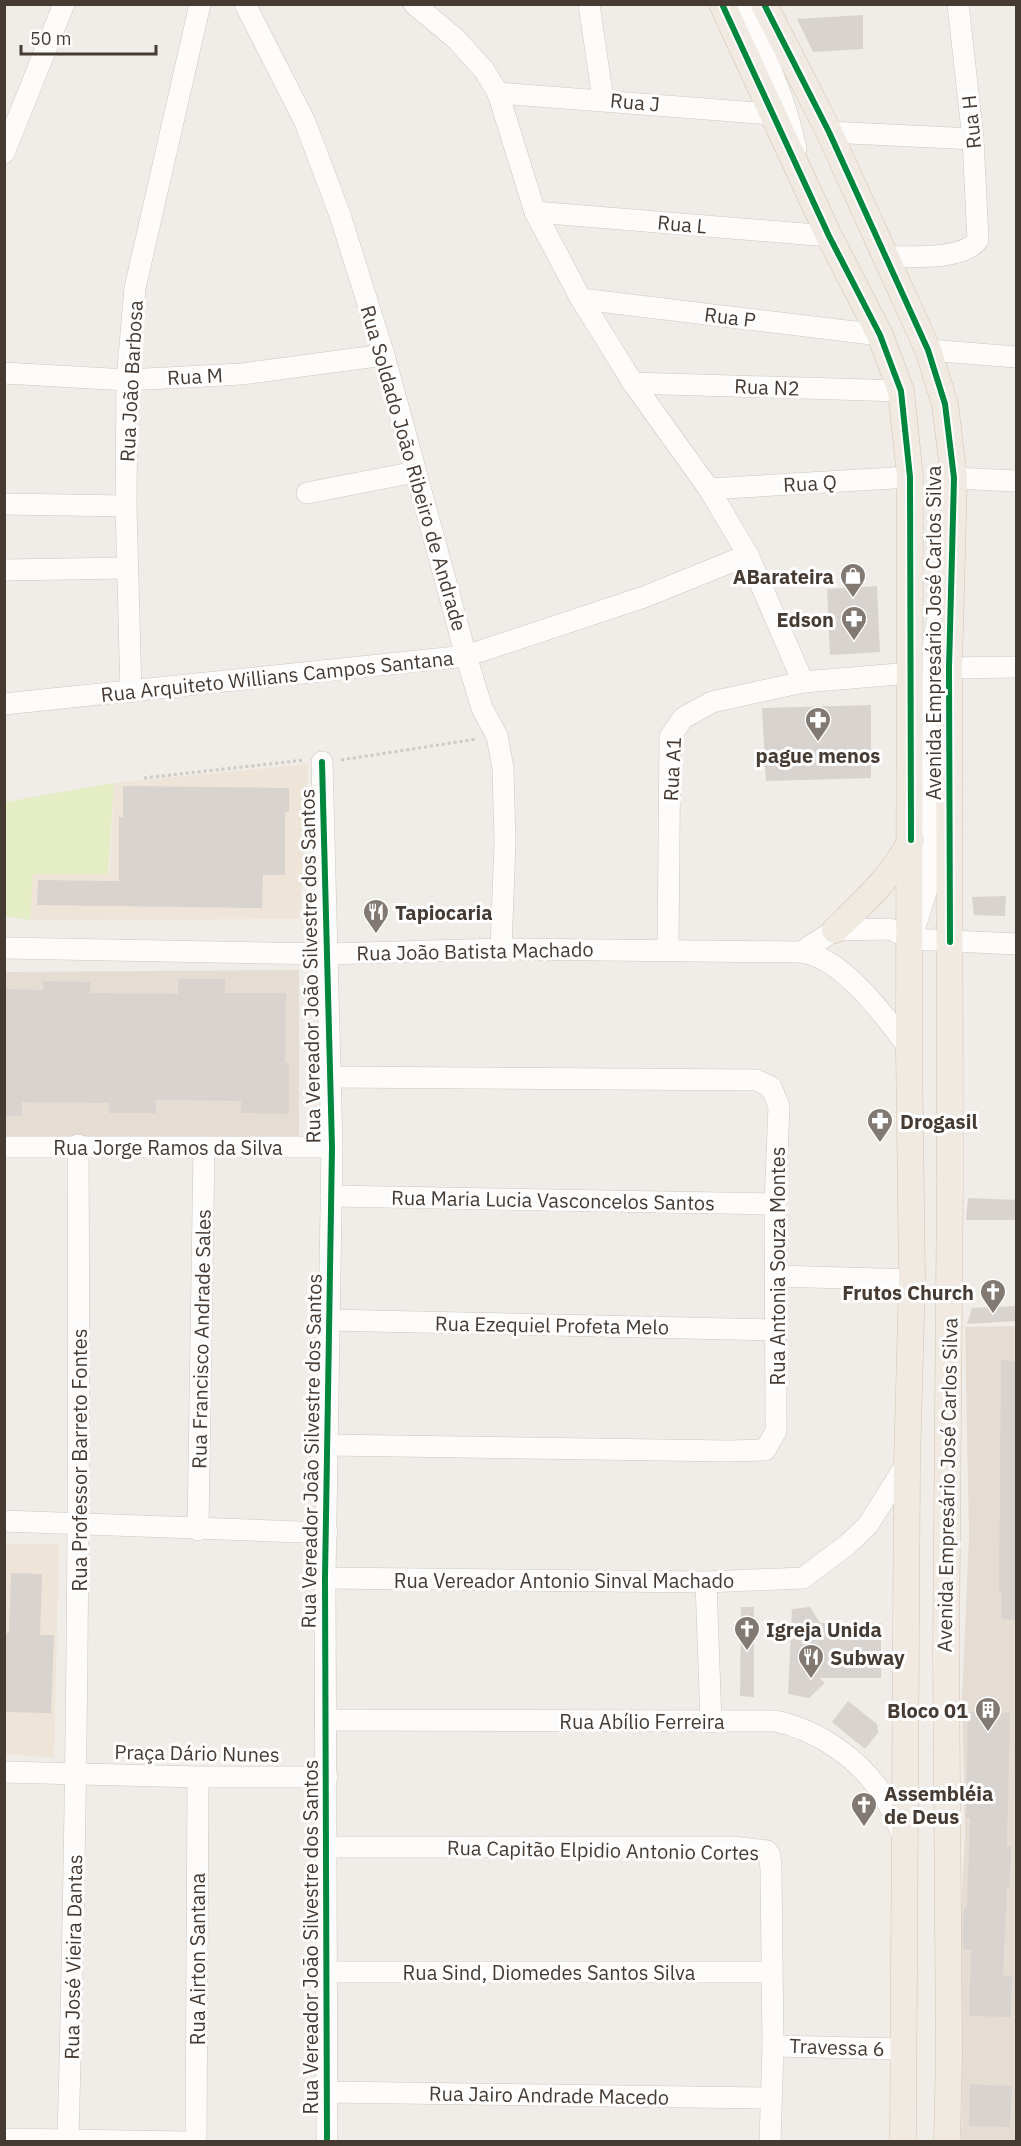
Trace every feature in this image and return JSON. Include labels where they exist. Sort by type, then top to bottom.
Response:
[{"type":"main road","name":"Avenida Empresário José Carlos Silva","points":[[722,4],[771,114],[879,335],[901,391],[910,477],[911,939],[909,1047],[912,1280],[907,1463],[902,2049],[905,2137]]},
{"type":"main road","name":"Avenida Empresário José Carlos Silva","points":[[764,4],[829,132],[928,350],[945,404],[954,477],[949,668],[950,942],[946,1653],[949,2054],[947,2142]]},
{"type":"main road","points":[[835,930],[896,865],[911,840]]},
{"type":"street","points":[[4,153],[64,4]]},
{"type":"street","name":"Rua João Barbosa","points":[[131,692],[126,506],[127,380],[137,278],[200,4]]},
{"type":"street","name":"Rua Soldado João Ribeiro de Andrade","points":[[245,4],[305,122],[340,215],[384,355],[466,656],[482,708],[497,736],[503,768],[505,842],[501,949]]},
{"type":"street","points":[[414,4],[456,39],[484,70],[498,93],[536,212],[581,298],[633,383],[709,489],[748,555],[803,682],[910,673]]},
{"type":"street","points":[[589,4],[603,100]]},
{"type":"street","points":[[739,4],[772,70],[784,103],[805,185]]},
{"type":"street","points":[[752,4],[785,47]]},
{"type":"street","name":"Rua H","points":[[885,257],[952,254],[973,246],[978,240],[973,139],[958,4]]},
{"type":"street","name":"Rua J","points":[[498,93],[771,114]]},
{"type":"street","points":[[829,132],[973,139]]},
{"type":"street","name":"Rua L","points":[[536,212],[829,236]]},
{"type":"street","name":"Rua P","points":[[581,298],[879,335]]},
{"type":"street","points":[[928,350],[1017,357]]},
{"type":"street","name":"Rua M","points":[[4,373],[127,380],[242,374],[384,355]]},
{"type":"street","name":"Rua N2","points":[[633,383],[901,391]]},
{"type":"street","points":[[307,492],[415,472]]},
{"type":"street","name":"Rua Q","points":[[709,489],[910,477]]},
{"type":"street","points":[[954,477],[1017,481]]},
{"type":"street","points":[[4,504],[126,506]]},
{"type":"street","points":[[949,822],[936,788],[930,755],[934,636],[952,554]]},
{"type":"street","name":"Rua Arquiteto Willians Campos Santana","points":[[4,704],[466,656],[644,597],[748,555]]},
{"type":"street","points":[[4,570],[128,568]]},
{"type":"street","points":[[949,668],[1017,667]]},
{"type":"street","name":"Rua A1","points":[[668,950],[670,737],[674,727],[693,710],[712,702],[803,682]]},
{"type":"street","points":[[910,725],[926,772],[927,889],[911,939]]},
{"type":"street","name":"Rua Vereador João Silvestre dos Santos","points":[[322,762],[332,1147],[328,1320],[329,1445],[325,1578],[327,2142]]},
{"type":"street","points":[[909,1047],[868,997],[808,953],[835,930],[890,929],[911,939],[1017,944]]},
{"type":"street","name":"Rua João Batista Machado","points":[[4,948],[327,954],[501,949],[808,953]]},
{"type":"street","name":"Rua Antonia Souza Montes","points":[[329,1445],[729,1452],[765,1450],[776,1431],[775,1204],[779,1106],[771,1087],[763,1081],[330,1077]]},
{"type":"street","name":"Rua Jorge Ramos da Silva","points":[[4,1147],[78,1145],[204,1148],[332,1147]]},
{"type":"street","name":"Rua Professor Barreto Fontes","points":[[77,1776],[80,1524],[78,1145]]},
{"type":"street","name":"Rua Francisco Andrade Sales","points":[[198,1530],[204,1148]]},
{"type":"street","name":"Rua Maria Lucia Vasconcelos Santos","points":[[331,1196],[775,1204]]},
{"type":"street","points":[[777,1276],[912,1280]]},
{"type":"street","name":"Rua Ezequiel Profeta Melo","points":[[328,1320],[775,1330]]},
{"type":"street","name":"Rua Vereador Antonio Sinval Machado","points":[[325,1578],[706,1582],[803,1578],[847,1545],[868,1525],[907,1463]]},
{"type":"street","points":[[4,1521],[327,1533]]},
{"type":"street","points":[[706,1582],[711,1722]]},
{"type":"street","name":"Rua Abílio Ferreira","points":[[325,1720],[776,1721],[800,1726],[841,1751],[868,1776],[886,1800],[905,1839]]},
{"type":"street","points":[[4,1772],[77,1776],[327,1777]]},
{"type":"street","name":"Rua José Vieira Dantas","points":[[68,2139],[77,1776]]},
{"type":"street","name":"Rua Airton Santana","points":[[196,2142],[198,1777]]},
{"type":"street","name":"Rua Capitão Elpidio Antonio Cortes","points":[[327,1847],[764,1849],[769,1853],[770,1859],[773,2046],[770,2142]]},
{"type":"street","name":"Rua Sind, Diomedes Santos Silva","points":[[327,1972],[772,1972]]},
{"type":"street","name":"Travessa 6","points":[[773,2046],[902,2049]]},
{"type":"street","name":"Rua Jairo Andrade Macedo","points":[[326,2092],[771,2098]]},
{"type":"street","points":[[4,2139],[186,2142]]},
{"type":"shaded area","points":[[308,764],[300,919],[30,920],[32,874],[110,874],[114,783]]},
{"type":"shaded area","points":[[299,970],[299,1138],[5,1139],[4,972]]},
{"type":"shaded area","points":[[1016,1326],[1016,2141],[961,2142],[962,2084],[956,2005],[965,1834],[962,1699],[969,1536],[965,1327]]},
{"type":"shaded area","points":[[4,1544],[59,1544],[54,1758],[5,1754]]},
{"type":"green space","points":[[114,783],[108,874],[33,874],[30,920],[5,916],[5,802]]},
{"type":"building","points":[[863,15],[863,49],[813,52],[797,19]]},
{"type":"building","points":[[877,586],[880,652],[830,655],[827,589]]},
{"type":"building","name":"pague menos","points":[[871,705],[871,778],[766,781],[762,708]]},
{"type":"building","points":[[123,786],[289,788],[289,812],[285,812],[285,875],[263,875],[262,908],[37,905],[38,880],[119,881],[119,817],[123,817]]},
{"type":"building","points":[[1006,896],[1005,916],[974,915],[972,897]]},
{"type":"building","points":[[178,979],[225,979],[225,993],[286,993],[285,1063],[289,1063],[289,1114],[241,1113],[241,1101],[156,1100],[156,1113],[109,1113],[109,1103],[22,1102],[22,1116],[4,1116],[4,989],[43,990],[43,981],[90,982],[90,993],[178,994]]},
{"type":"building","points":[[968,1198],[1017,1200],[1017,1220],[966,1220]]},
{"type":"building","name":"Frutos Church","points":[[1017,1306],[1017,1321],[967,1324],[972,1308]]},
{"type":"building","points":[[1001,1360],[1017,1361],[1017,1620],[1001,1619],[1002,1591],[999,1591]]},
{"type":"building","points":[[11,1573],[42,1574],[40,1635],[54,1635],[51,1713],[4,1712],[4,1633],[9,1633]]},
{"type":"building","name":"Igreja Unida","points":[[741,1607],[754,1607],[754,1697],[740,1696]]},
{"type":"building","points":[[810,1607],[820,1623],[881,1623],[881,1678],[819,1678],[825,1683],[809,1698],[788,1694],[792,1609]]},
{"type":"building","points":[[848,1701],[877,1724],[878,1733],[865,1749],[832,1722]]},
{"type":"building","points":[[968,1712],[1010,1713],[1007,1846],[1011,1846],[1010,1887],[1007,1887],[1003,1976],[1012,1976],[1011,2017],[969,2016],[971,1950],[963,1949],[964,1908],[967,1908],[970,1818],[966,1818]]},
{"type":"building","points":[[970,2084],[1012,2086],[1010,2127],[969,2126]]},
{"type":"cycle path","points":[[722,4],[829,236],[880,335],[901,391],[910,477],[911,840]]},
{"type":"cycle path","points":[[764,4],[829,132],[928,350],[945,404],[954,478],[949,668],[950,942]]},
{"type":"cycle path","points":[[322,762],[332,1147],[325,1578],[327,2142]]},
{"type":"place","name":"ABarateira","points":[[853,599]]},
{"type":"place","name":"Edson","points":[[854,642]]},
{"type":"place","name":"pague menos","points":[[818,743]]},
{"type":"place","name":"Tapiocaria","points":[[376,935]]},
{"type":"place","name":"Drogasil","points":[[880,1144]]},
{"type":"place","name":"Frutos Church","points":[[993,1315]]},
{"type":"place","name":"Igreja Unida","points":[[747,1652]]},
{"type":"place","name":"Subway","points":[[811,1680]]},
{"type":"place","name":"Bloco 01","points":[[988,1733]]},
{"type":"place","name":"Assembléia de Deus","points":[[864,1828]]}]
